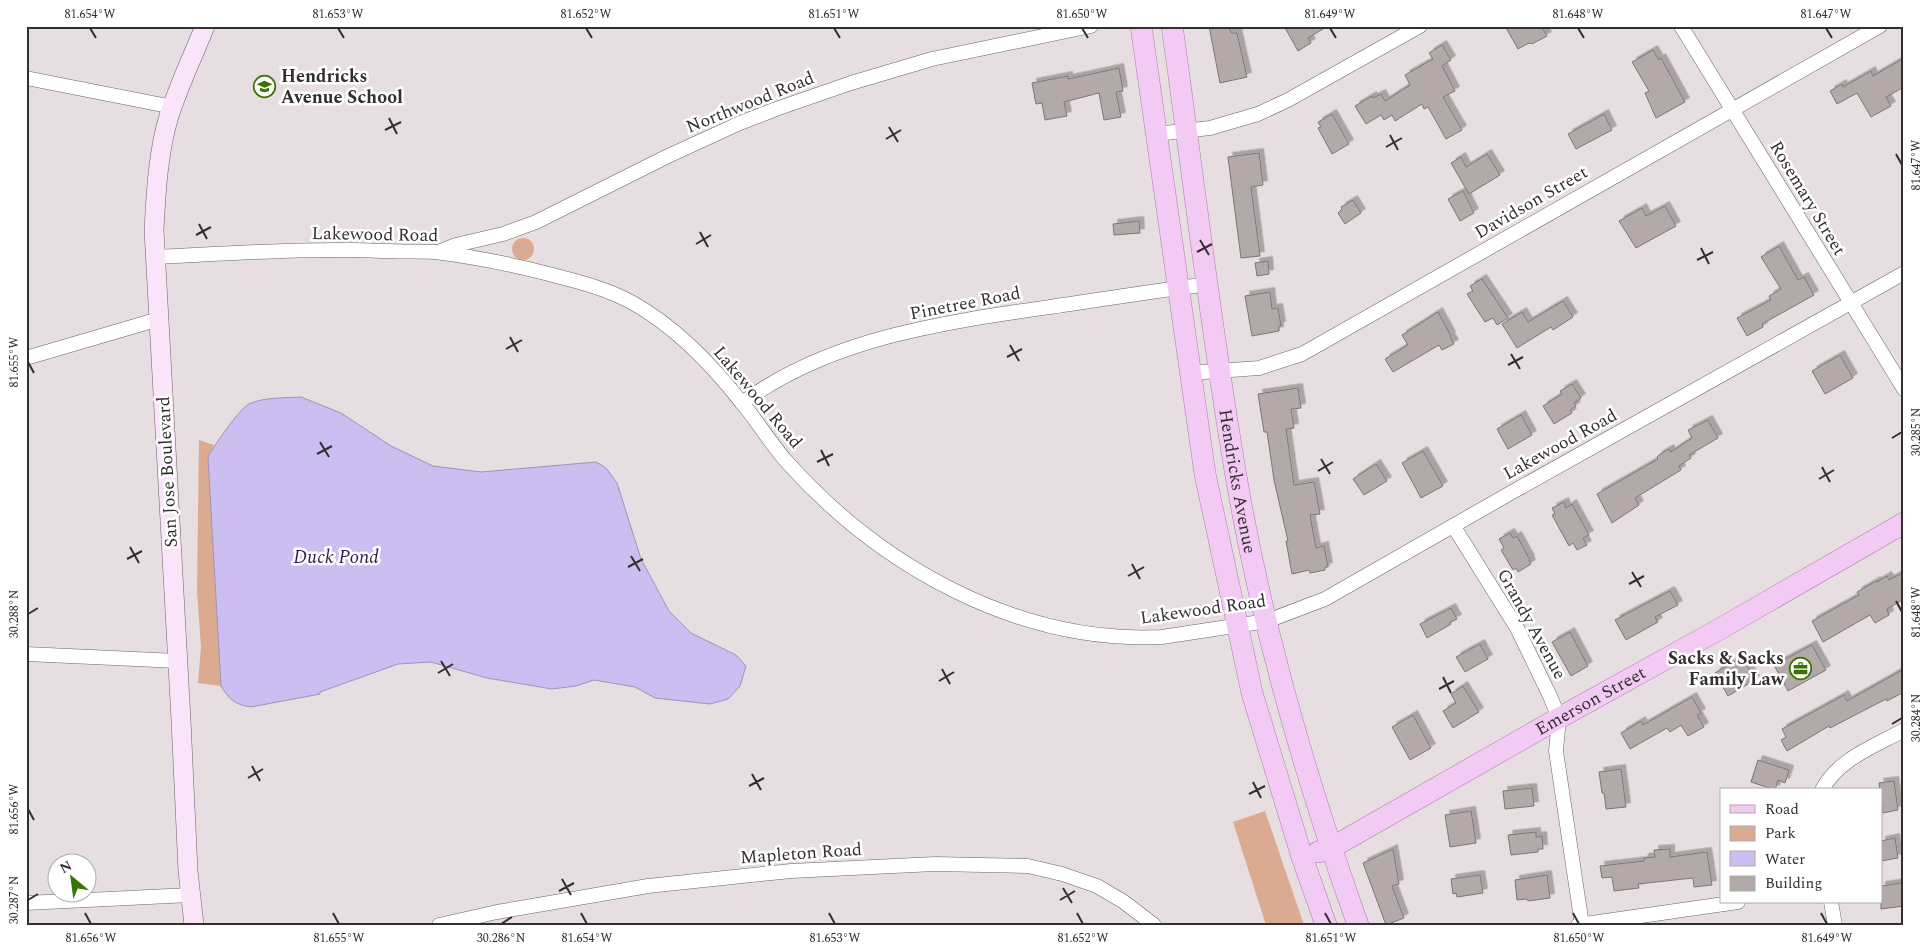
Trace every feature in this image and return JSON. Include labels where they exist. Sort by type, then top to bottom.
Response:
[{"type":"main road","name":"Hendricks Avenue","points":[[1141,26],[1205,474],[1252,694],[1305,865],[1326,925]]},
{"type":"main road","name":"Hendricks Avenue","points":[[1172,26],[1235,471],[1266,621],[1281,684],[1304,763],[1358,925]]},
{"type":"main road","name":"Emerson Street","points":[[1305,865],[1331,848],[1558,718],[1718,630],[1904,523]]},
{"type":"main road","points":[[1305,865],[1331,908],[1338,925]]},
{"type":"street","name":"San Jose Boulevard","points":[[194,925],[190,895],[154,230],[161,158],[169,117],[176,94],[205,26]]},
{"type":"street","name":"Northwood Road","points":[[438,253],[456,245],[503,234],[536,222],[666,157],[776,109],[851,83],[932,59],[1091,26]]},
{"type":"street","points":[[1156,134],[1210,128],[1258,114],[1288,100],[1420,26]]},
{"type":"street","name":"Rosemary Street","points":[[1681,26],[1904,389]]},
{"type":"street","name":"Davidson Street","points":[[1190,373],[1259,368],[1302,354],[1880,26]]},
{"type":"street","points":[[26,78],[173,107]]},
{"type":"street","name":"Lakewood Road","points":[[156,257],[340,250],[438,253],[523,267],[608,291],[633,303],[673,331],[719,375],[788,463],[845,518],[895,556],[975,600],[1024,619],[1087,634],[1154,638],[1279,618],[1339,592],[1514,491],[1904,273]]},
{"type":"street","name":"Pinetree Road","points":[[742,403],[766,386],[791,373],[874,341],[930,327],[988,316],[1208,284]]},
{"type":"street","points":[[26,358],[159,319]]},
{"type":"street","name":"Grandy Avenue","points":[[1454,526],[1517,628],[1550,696],[1558,718],[1556,751],[1582,924]]},
{"type":"street","points":[[26,654],[178,661]]},
{"type":"street","points":[[1823,788],[1827,779],[1841,766],[1904,730]]},
{"type":"street","name":"Mapleton Road","points":[[439,925],[497,912],[648,886],[792,871],[935,864],[1028,866],[1062,874],[1097,886],[1124,902],[1154,925]]},
{"type":"street","points":[[26,903],[190,895]]},
{"type":"street","points":[[1578,925],[1724,904]]},
{"type":"street","points":[[1831,904],[1835,925]]},
{"type":"green space","points":[[519,238],[527,238],[534,245],[534,253],[527,260],[519,260],[512,253],[512,245]]},
{"type":"green space","points":[[199,440],[214,445],[208,457],[221,686],[198,683],[201,647],[197,591]]},
{"type":"green space","points":[[1265,811],[1304,925],[1266,925],[1233,822]]},
{"type":"water","name":"Duck Pond","points":[[301,397],[341,413],[391,446],[433,466],[481,472],[596,462],[606,468],[617,483],[641,559],[669,611],[691,633],[736,655],[746,666],[740,686],[728,699],[710,704],[655,698],[635,687],[594,680],[576,686],[552,689],[487,678],[431,662],[398,664],[320,692],[320,694],[251,707],[233,701],[221,686],[208,457],[233,420],[249,404],[268,399]]},
{"type":"building","points":[[1209,26],[1227,26],[1232,33],[1237,33],[1247,77],[1220,83]]},
{"type":"building","points":[[1284,26],[1328,26],[1308,38],[1311,43],[1298,51]]},
{"type":"building","points":[[1505,26],[1541,26],[1547,36],[1518,49]]},
{"type":"building","points":[[1442,45],[1451,60],[1442,66],[1455,91],[1443,97],[1462,130],[1446,139],[1428,107],[1424,109],[1422,104],[1395,121],[1392,115],[1384,120],[1381,115],[1366,124],[1355,106],[1372,96],[1373,98],[1381,94],[1385,101],[1410,85],[1405,75],[1433,59],[1429,53]]},
{"type":"building","points":[[1653,50],[1659,60],[1661,58],[1685,102],[1656,118],[1645,93],[1649,91],[1632,62]]},
{"type":"building","points":[[1904,58],[1904,87],[1886,97],[1891,106],[1871,117],[1857,93],[1837,104],[1830,91],[1842,84],[1843,87],[1871,71],[1873,76]]},
{"type":"building","points":[[1119,68],[1123,91],[1116,92],[1121,117],[1104,120],[1099,93],[1064,102],[1067,116],[1045,120],[1042,103],[1036,104],[1032,83],[1068,76],[1068,79]]},
{"type":"building","points":[[1332,114],[1349,144],[1332,154],[1318,128],[1321,127],[1318,122]]},
{"type":"building","points":[[1604,114],[1612,130],[1576,149],[1568,134]]},
{"type":"building","points":[[1259,153],[1263,185],[1251,187],[1260,256],[1241,258],[1228,157]]},
{"type":"building","points":[[1487,154],[1500,175],[1469,194],[1451,163],[1461,157],[1466,167]]},
{"type":"building","points":[[1463,191],[1474,213],[1460,221],[1448,199]]},
{"type":"building","points":[[1353,200],[1361,213],[1345,224],[1338,213],[1342,209],[1341,207]]},
{"type":"building","points":[[1665,206],[1676,226],[1636,248],[1619,221],[1642,208],[1646,216]]},
{"type":"building","points":[[1139,221],[1140,233],[1114,235],[1113,224]]},
{"type":"building","points":[[1779,246],[1798,280],[1804,277],[1814,295],[1762,324],[1763,327],[1747,336],[1737,318],[1771,300],[1769,296],[1781,289],[1761,257]]},
{"type":"building","points":[[1268,261],[1269,274],[1257,276],[1255,263]]},
{"type":"building","points":[[1482,279],[1508,318],[1497,325],[1493,318],[1485,322],[1467,294],[1473,291],[1470,286]]},
{"type":"building","points":[[1270,292],[1272,309],[1278,308],[1281,326],[1279,326],[1279,331],[1252,336],[1245,296]]},
{"type":"building","points":[[1563,301],[1573,317],[1553,330],[1551,327],[1517,348],[1502,324],[1522,312],[1528,322]]},
{"type":"building","points":[[1438,312],[1454,344],[1442,350],[1439,345],[1393,372],[1385,359],[1408,345],[1402,335]]},
{"type":"building","points":[[1840,355],[1853,378],[1825,394],[1812,371]]},
{"type":"building","points":[[1572,384],[1581,398],[1574,403],[1576,406],[1570,410],[1572,413],[1554,424],[1543,406],[1562,394],[1560,391]]},
{"type":"building","points":[[1298,388],[1301,408],[1291,409],[1294,428],[1286,429],[1294,485],[1314,482],[1320,514],[1310,515],[1316,548],[1324,546],[1328,567],[1325,567],[1325,570],[1310,573],[1309,570],[1292,574],[1286,541],[1288,541],[1274,480],[1267,432],[1264,432],[1258,394]]},
{"type":"building","points":[[1521,415],[1532,435],[1508,449],[1497,429]]},
{"type":"building","points":[[1708,420],[1718,438],[1689,455],[1691,458],[1679,466],[1681,470],[1635,498],[1639,505],[1612,523],[1597,494],[1658,459],[1659,455],[1669,449],[1671,452],[1692,438],[1688,430]]},
{"type":"building","points":[[1423,451],[1443,486],[1421,498],[1402,463]]},
{"type":"building","points":[[1376,464],[1387,481],[1364,495],[1353,479]]},
{"type":"building","points":[[1564,502],[1566,508],[1572,504],[1589,535],[1583,538],[1587,545],[1577,550],[1573,543],[1569,546],[1552,515],[1555,514],[1552,508]]},
{"type":"building","points":[[1510,533],[1513,538],[1517,536],[1531,564],[1518,572],[1516,568],[1513,570],[1501,550],[1504,548],[1499,539]]},
{"type":"building","points":[[1904,572],[1904,599],[1887,609],[1889,615],[1875,623],[1870,615],[1823,642],[1812,621],[1859,595],[1857,592],[1876,581],[1887,576],[1889,580]]},
{"type":"building","points":[[1670,591],[1678,605],[1655,617],[1658,622],[1626,640],[1615,620]]},
{"type":"building","points":[[1451,608],[1457,619],[1427,638],[1420,624]]},
{"type":"building","points":[[1570,632],[1588,666],[1571,676],[1552,642]]},
{"type":"building","points":[[1480,644],[1488,659],[1465,672],[1456,657]]},
{"type":"building","name":"Sacks & Sacks Family Law","points":[[1812,645],[1826,670],[1788,691],[1774,665]]},
{"type":"building","points":[[1742,657],[1755,680],[1728,696],[1715,673]]},
{"type":"building","points":[[1904,669],[1904,692],[1887,701],[1886,699],[1830,728],[1829,726],[1787,751],[1781,740],[1786,737],[1782,729],[1844,695],[1847,701]]},
{"type":"building","points":[[1463,686],[1479,712],[1453,728],[1443,711],[1456,703],[1451,694]]},
{"type":"building","points":[[1692,697],[1701,713],[1697,715],[1704,727],[1688,736],[1681,725],[1670,732],[1667,728],[1630,749],[1621,733],[1641,721],[1643,725]]},
{"type":"building","points":[[1413,715],[1431,748],[1410,760],[1392,727]]},
{"type":"building","points":[[1758,760],[1789,770],[1785,783],[1778,780],[1776,788],[1769,788],[1751,782]]},
{"type":"building","points":[[1621,769],[1626,807],[1606,809],[1599,772]]},
{"type":"building","points":[[1894,781],[1898,810],[1883,813],[1882,788],[1880,788],[1879,783]]},
{"type":"building","points":[[1532,788],[1534,806],[1505,809],[1503,791]]},
{"type":"building","points":[[1471,811],[1476,843],[1450,847],[1445,815]]},
{"type":"building","points":[[1536,832],[1536,837],[1542,836],[1543,849],[1538,849],[1538,852],[1511,855],[1508,835]]},
{"type":"building","points":[[1895,838],[1898,858],[1882,861],[1882,841]]},
{"type":"building","points":[[1393,849],[1399,884],[1392,886],[1404,918],[1386,925],[1363,863]]},
{"type":"building","points":[[1670,849],[1670,857],[1707,852],[1712,885],[1694,887],[1693,878],[1638,884],[1639,888],[1614,891],[1612,877],[1602,878],[1600,866],[1644,861],[1644,858],[1655,857],[1654,850]]},
{"type":"building","points":[[1480,875],[1483,893],[1457,897],[1456,893],[1453,894],[1451,879]]},
{"type":"building","points":[[1547,875],[1550,898],[1528,901],[1527,899],[1517,900],[1515,880]]},
{"type":"building","points":[[1902,883],[1904,906],[1881,909],[1882,886]]},
{"type":"place","name":"Hendricks Avenue School","points":[[265,86]]},
{"type":"place","name":"Sacks & Sacks Family Law","points":[[1800,668]]}]
